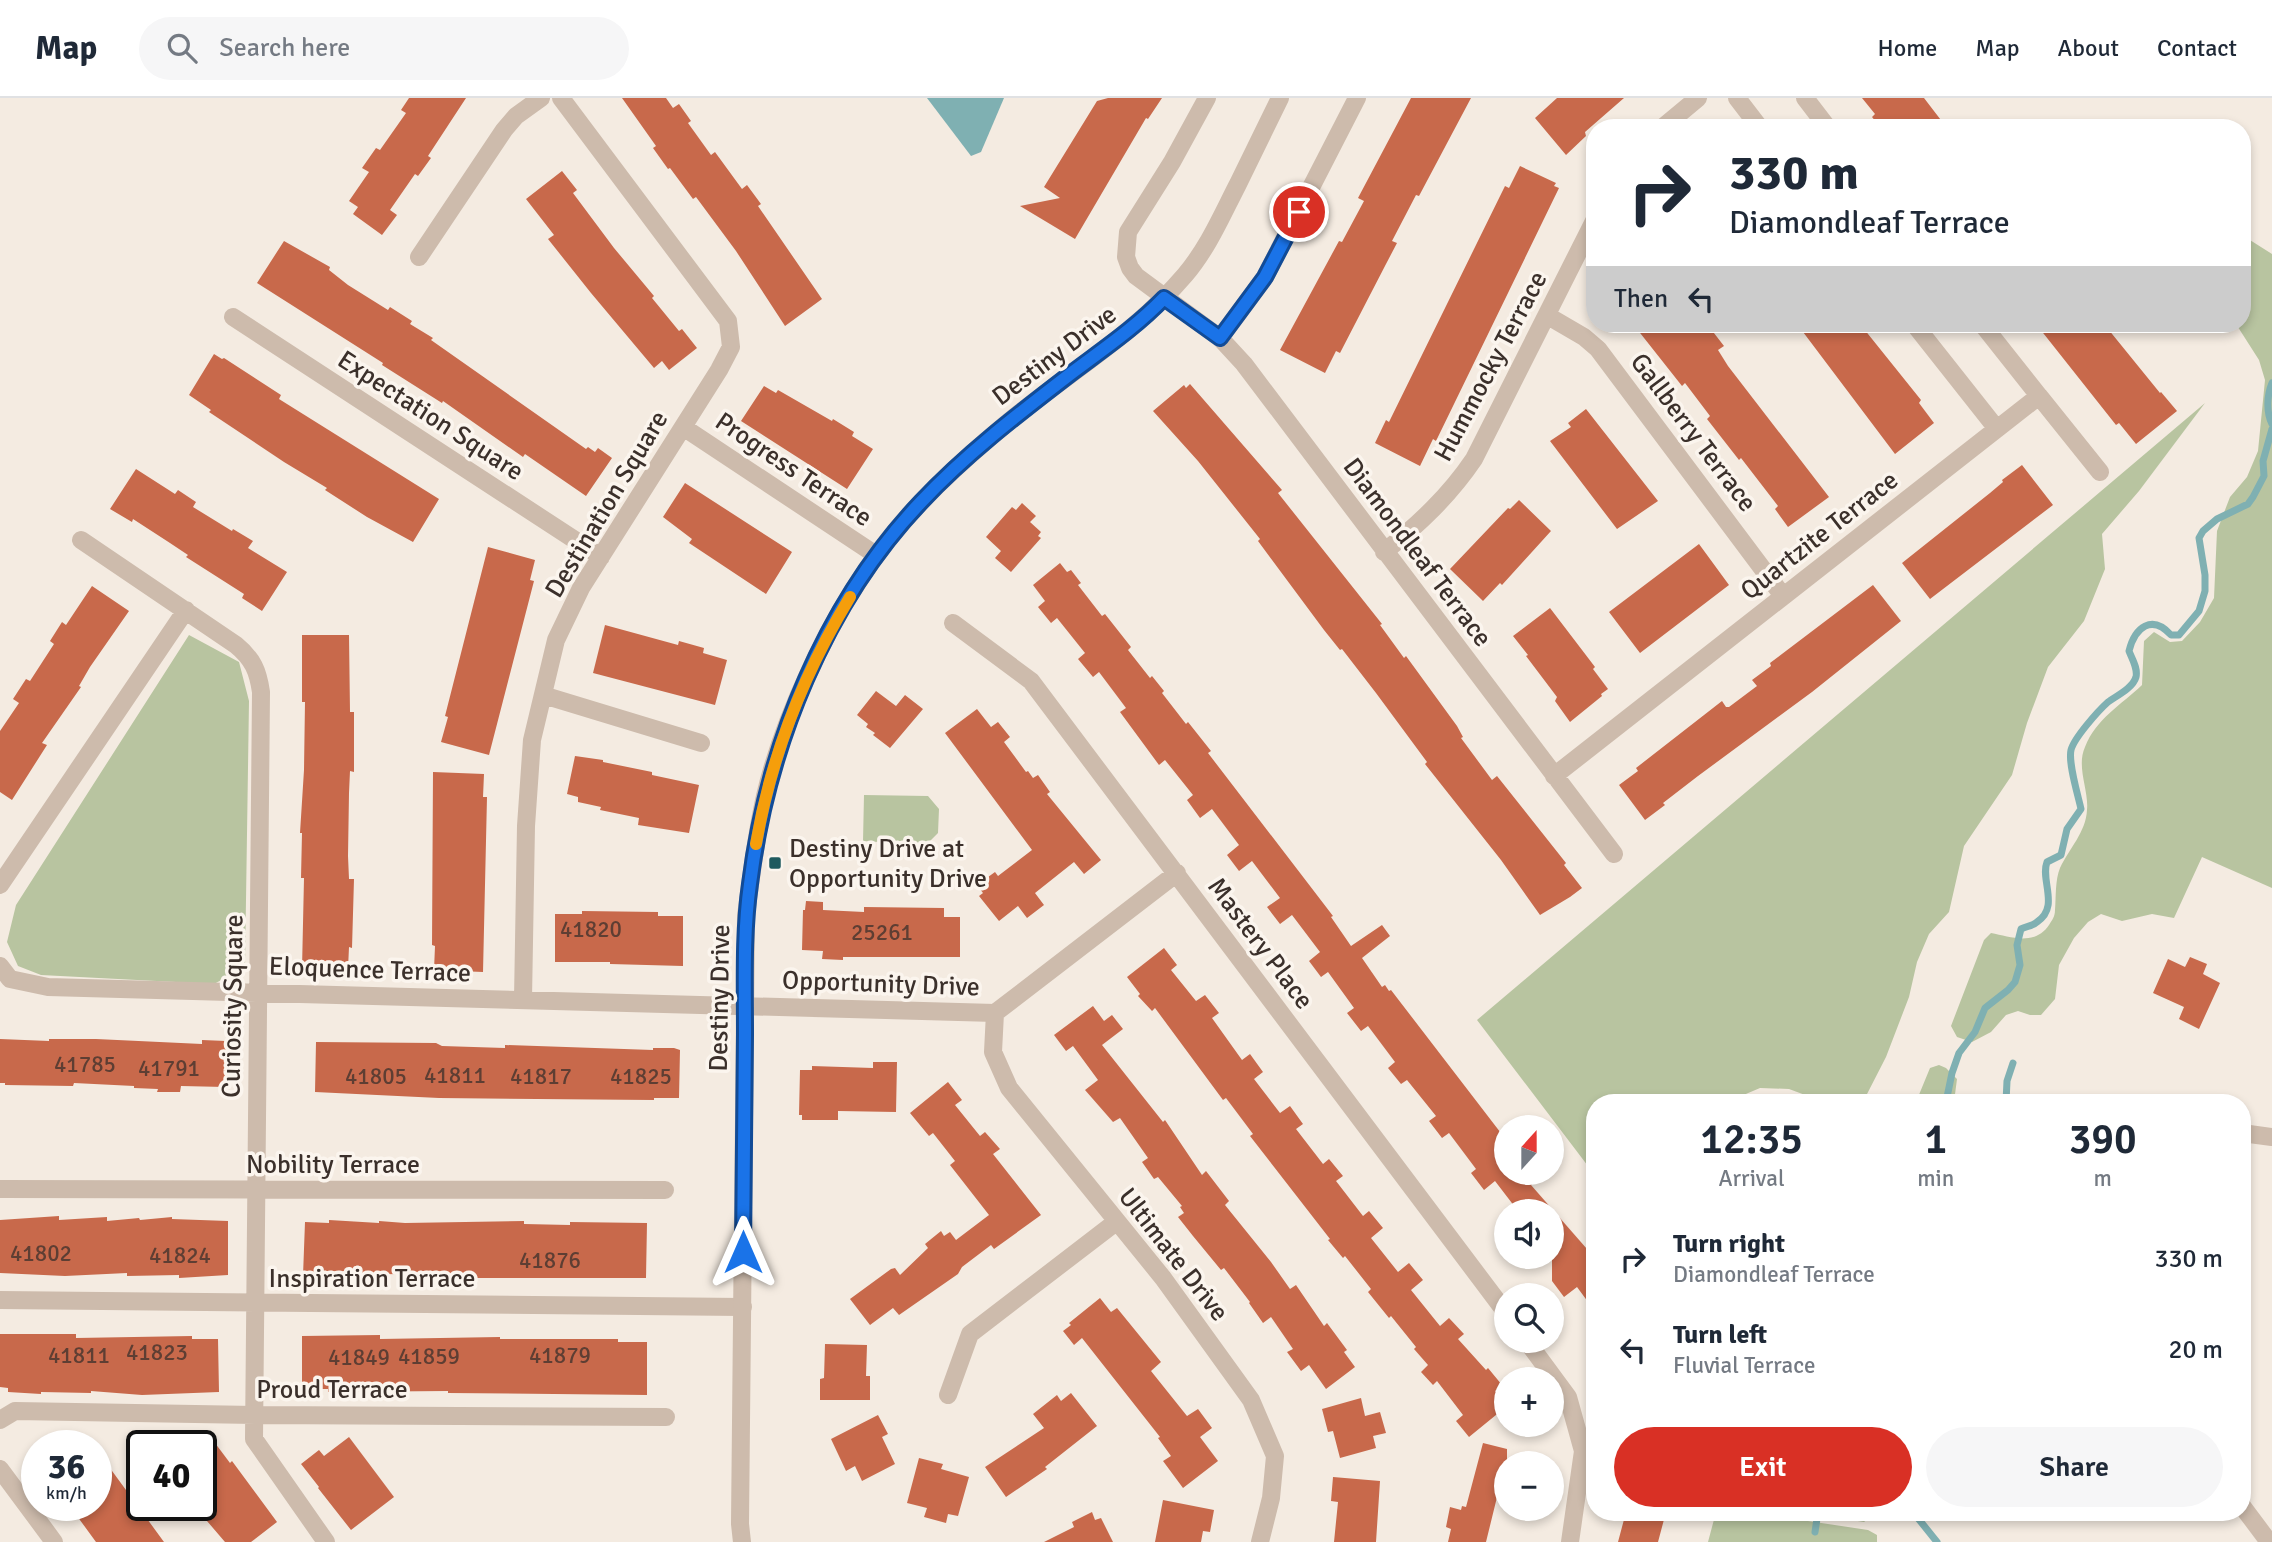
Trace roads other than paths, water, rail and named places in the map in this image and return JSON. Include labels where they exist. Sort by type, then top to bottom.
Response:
[{"type":"street","points":[[419,257],[504,130],[516,116],[541,98]]},
{"type":"street","name":"Destination Square","points":[[523,999],[526,825],[532,740],[556,640],[581,588],[731,347],[728,321],[561,98]]},
{"type":"street","name":"Diamondleaf Terrace","points":[[1206,98],[1172,162],[1128,232],[1125,244],[1130,268],[1164,298],[1220,338],[1244,364],[1614,854]]},
{"type":"street","name":"Destiny Drive","points":[[742,1542],[740,1524],[746,916],[766,793],[787,726],[839,615],[876,555],[919,504],[982,444],[1136,325],[1186,274],[1207,244],[1280,98]]},
{"type":"street","points":[[1220,338],[1251,299],[1270,268],[1357,98]]},
{"type":"street","points":[[1673,119],[1698,98]]},
{"type":"street","points":[[1737,98],[1753,119]]},
{"type":"street","points":[[1805,98],[1821,119]]},
{"type":"street","name":"Hummocky Terrace","points":[[1384,552],[1432,512],[1461,478],[1483,442],[1586,238]]},
{"type":"street","name":"Gallberry Terrace","points":[[1548,316],[1584,337],[1598,349],[1783,596]]},
{"type":"street","name":"Expectation Square","points":[[233,317],[601,557]]},
{"type":"street","points":[[1921,333],[1997,429]]},
{"type":"street","points":[[1989,333],[2101,472]]},
{"type":"street","name":"Quartzite Terrace","points":[[1554,776],[2039,396]]},
{"type":"street","name":"Progress Terrace","points":[[683,427],[876,555]]},
{"type":"street","name":"Curiosity Square","points":[[81,540],[236,645],[250,656],[259,673],[260,992],[255,1191],[254,1439],[326,1542]]},
{"type":"street","points":[[0,885],[186,610]]},
{"type":"street","name":"Mastery Place","points":[[953,623],[1031,681],[1494,1297]]},
{"type":"street","points":[[543,695],[701,743]]},
{"type":"street","name":"Opportunity Drive","points":[[745,1005],[995,1013],[1177,873]]},
{"type":"street","name":"Eloquence Terrace","points":[[0,966],[10,979],[48,986],[745,1005]]},
{"type":"street","name":"Ultimate Drive","points":[[995,1013],[993,1052],[1009,1088],[1163,1278],[1251,1400],[1275,1456],[1271,1499],[1260,1542]]},
{"type":"street","points":[[2251,1134],[2272,1137]]},
{"type":"street","name":"Nobility Terrace","points":[[0,1189],[665,1190]]},
{"type":"street","points":[[948,1395],[970,1334],[1116,1222]]},
{"type":"street","name":"Inspiration Terrace","points":[[0,1300],[743,1307]]},
{"type":"street","points":[[1536,1353],[1568,1397],[1583,1451],[1570,1542]]},
{"type":"street","name":"Proud Terrace","points":[[0,1420],[15,1411],[666,1417]]},
{"type":"street","points":[[0,1469],[54,1542]]},
{"type":"street","points":[[2251,1518],[2269,1542]]},
{"type":"water","points":[[927,98],[1004,98],[981,152],[971,156]]},
{"type":"waterway","points":[[2272,383],[2268,404],[2272,424]]},
{"type":"waterway","points":[[1948,1094],[1959,1053],[1975,1032],[1985,1008],[2015,982],[2020,965],[2017,945],[2021,929],[2035,923],[2044,916],[2047,909],[2047,862],[2061,855],[2067,829],[2081,809],[2071,763],[2073,745],[2098,712],[2134,681],[2136,670],[2129,651],[2135,635],[2145,626],[2151,625],[2157,625],[2171,635],[2179,635],[2199,611],[2205,591],[2199,538],[2217,519],[2248,504],[2253,497],[2264,476],[2263,461],[2272,429]]},
{"type":"waterway","points":[[2006,1094],[2007,1081],[2013,1063]]},
{"type":"waterway","points":[[1815,1532],[1817,1521]]},
{"type":"waterway","points":[[1920,1521],[1937,1542]]},
{"type":"place","name":"Destiny Drive at Opportunity Drive","points":[[775,863]]}]
